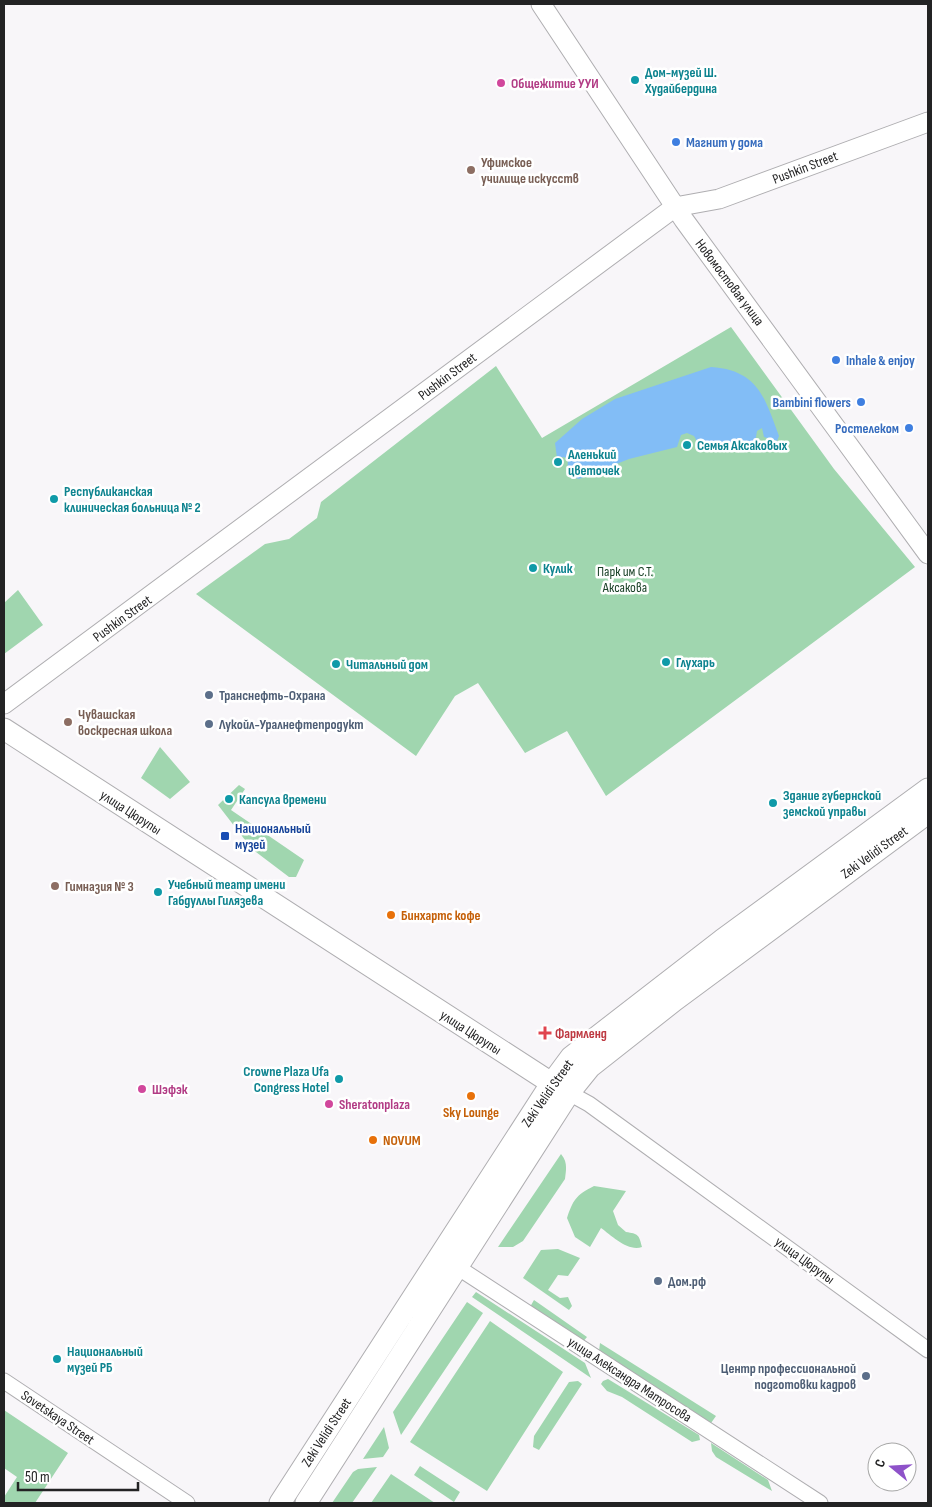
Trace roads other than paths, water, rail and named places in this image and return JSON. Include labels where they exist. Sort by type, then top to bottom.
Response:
[{"type":"main road","name":"улица Цюрупы","points":[[4,729],[560,1088]]},
{"type":"main road","name":"Zeki Velidi Street","points":[[280,1503],[448,1261],[560,1088],[571,1057],[722,940],[928,789]]},
{"type":"main road","name":"Zeki Velidi Street","points":[[560,1088],[590,1067],[675,1000],[928,813]]},
{"type":"main road","name":"Zeki Velidi Street","points":[[306,1503],[448,1261]]},
{"type":"street","name":"Новомостовая улица","points":[[541,4],[675,207],[928,554]]},
{"type":"street","name":"Pushkin Street","points":[[4,704],[675,207],[719,199],[928,122]]},
{"type":"street","name":"улица Цюрупы","points":[[560,1088],[589,1104],[928,1350]]},
{"type":"street","name":"улица Александра Матросова","points":[[448,1261],[820,1503]]},
{"type":"street","name":"Sovetskaya Street","points":[[4,1381],[187,1503]]},
{"type":"water","points":[[711,367],[727,369],[739,374],[757,388],[764,398],[774,422],[779,436],[777,441],[764,437],[762,428],[757,431],[755,443],[698,443],[694,436],[687,433],[681,435],[677,447],[629,459],[579,479],[567,475],[568,460],[564,457],[557,458],[555,443],[582,419],[615,399]]},
{"type":"place","name":"Дом-музей Ш. Худайбердина","points":[[635,80]]},
{"type":"place","name":"Общежитие УУИ","points":[[501,83]]},
{"type":"place","name":"Магнит у дома","points":[[676,142]]},
{"type":"place","name":"Уфимское училище искусств","points":[[471,170]]},
{"type":"place","name":"Inhale & enjoy","points":[[836,360]]},
{"type":"place","name":"Bambini flowers","points":[[861,402]]},
{"type":"place","name":"Ростелеком","points":[[909,428]]},
{"type":"place","name":"Семья Аксаковых","points":[[687,445]]},
{"type":"place","name":"Аленький цветочек","points":[[558,462]]},
{"type":"place","name":"Республиканская клиническая больница № 2","points":[[54,499]]},
{"type":"place","name":"Кулик","points":[[533,568]]},
{"type":"place","name":"Глухарь","points":[[666,662]]},
{"type":"place","name":"Читальный дом","points":[[336,664]]},
{"type":"place","name":"Транснефть-Охрана","points":[[209,695]]},
{"type":"place","name":"Чувашская воскресная школа","points":[[68,722]]},
{"type":"place","name":"Лукойл-Уралнефтепродукт","points":[[209,724]]},
{"type":"place","name":"Капсула времени","points":[[229,799]]},
{"type":"place","name":"Здание губернской земской управы","points":[[773,803]]},
{"type":"place","name":"Национальный музей","points":[[225,836]]},
{"type":"place","name":"Гимназия № 3","points":[[55,886]]},
{"type":"place","name":"Учебный театр имени Габдуллы Гилязева","points":[[158,892]]},
{"type":"place","name":"Бинхартс кофе","points":[[391,915]]},
{"type":"place","name":"Фармленд","points":[[545,1033]]},
{"type":"place","name":"Crowne Plaza Ufa Congress Hotel","points":[[339,1079]]},
{"type":"place","name":"Шэфэк","points":[[142,1089]]},
{"type":"place","name":"Sky Lounge","points":[[471,1096]]},
{"type":"place","name":"Sheratonplaza","points":[[329,1104]]},
{"type":"place","name":"NOVUM","points":[[373,1140]]},
{"type":"place","name":"Дом.рф","points":[[658,1281]]},
{"type":"place","name":"Национальный музей РБ","points":[[57,1359]]},
{"type":"place","name":"Центр профессиональной подготовки кадров","points":[[866,1376]]},
{"type":"park label","name":"Парк им С.Т. Аксакова","points":[[625,580]]}]
